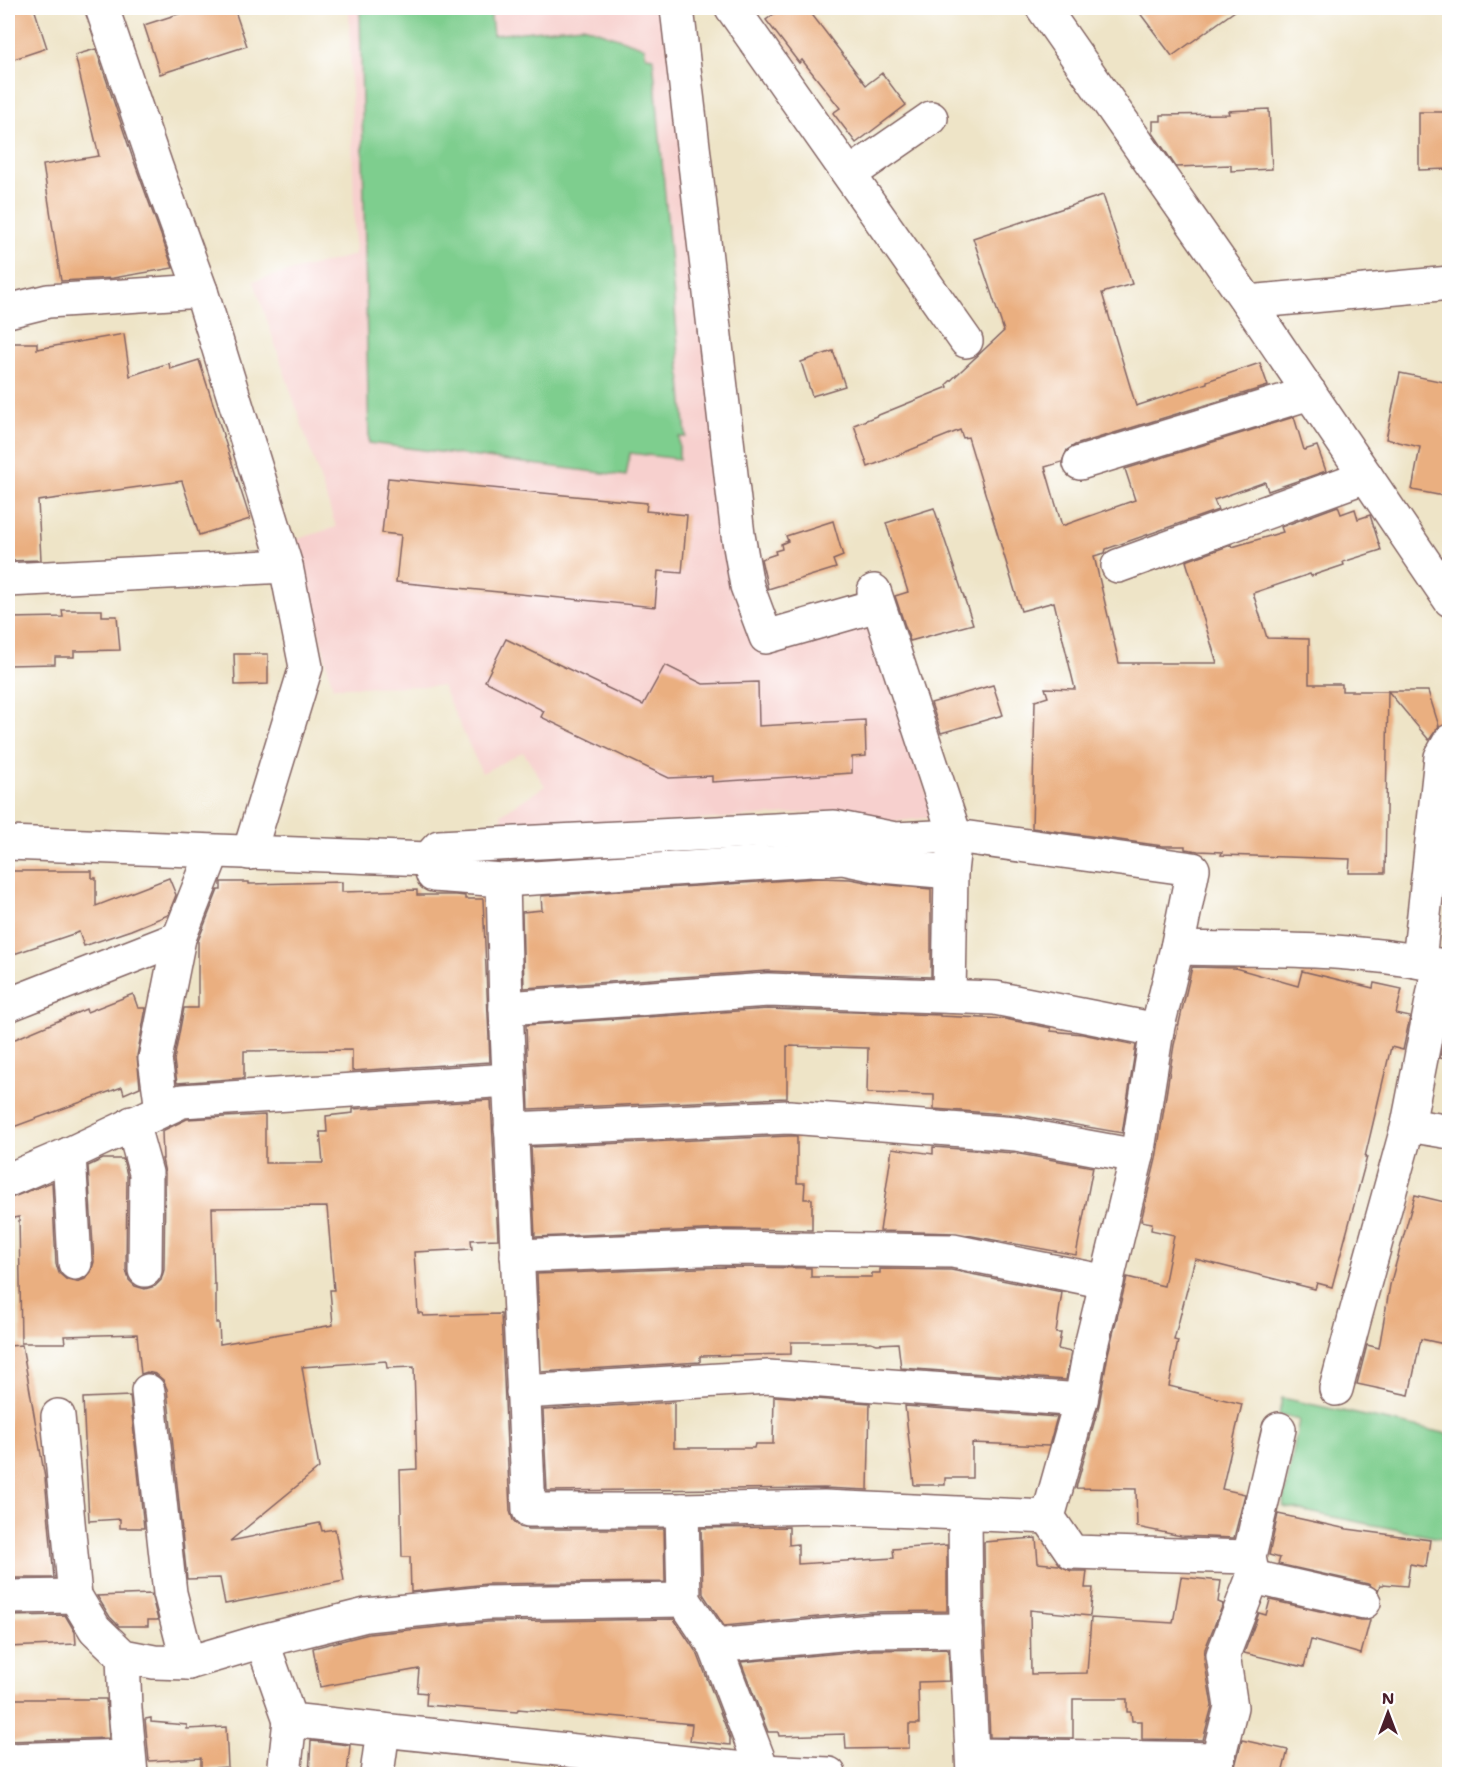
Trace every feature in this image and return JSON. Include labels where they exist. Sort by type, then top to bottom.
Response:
[{"type":"street","points":[[102,8],[201,291],[286,566],[306,667],[249,853]]},
{"type":"street","points":[[677,8],[738,535],[747,586],[766,637],[876,598],[955,836],[951,872],[949,996]]},
{"type":"street","points":[[1043,8],[1248,302],[1449,600]]},
{"type":"street","points":[[737,9],[966,341]]},
{"type":"street","points":[[850,174],[931,118]]},
{"type":"street","points":[[1248,302],[1449,283]]},
{"type":"street","points":[[8,311],[48,301],[201,291]]},
{"type":"street","points":[[1080,463],[1310,393]]},
{"type":"street","points":[[1118,566],[1366,476]]},
{"type":"street","points":[[8,580],[286,566]]},
{"type":"street","points":[[1336,1389],[1408,1125],[1436,965],[1441,757],[1449,741]]},
{"type":"street","points":[[8,843],[428,859],[439,847],[834,827],[895,839],[955,836],[1193,869],[1178,948],[1157,1030],[1137,1156],[1090,1350],[1082,1400],[1048,1517]]},
{"type":"street","points":[[162,1110],[155,1059],[179,938],[213,852]]},
{"type":"street","points":[[428,859],[433,875],[503,880],[843,858],[882,866],[951,872]]},
{"type":"street","points":[[503,880],[506,1008],[529,1510],[824,1507],[1048,1517]]},
{"type":"street","points":[[8,1005],[179,938]]},
{"type":"street","points":[[1178,948],[1303,950],[1436,965]]},
{"type":"street","points":[[506,1008],[768,990],[949,996],[995,998],[1157,1030]]},
{"type":"street","points":[[9,1174],[69,1154],[182,1101],[509,1080]]},
{"type":"street","points":[[511,1129],[789,1117],[1016,1134],[1137,1156]]},
{"type":"street","points":[[132,1123],[146,1173],[145,1270]]},
{"type":"street","points":[[1408,1125],[1449,1132]]},
{"type":"street","points":[[69,1154],[75,1263]]},
{"type":"street","points":[[517,1256],[726,1248],[953,1251],[1107,1282]]},
{"type":"street","points":[[523,1392],[768,1377],[1082,1400]]},
{"type":"street","points":[[148,1391],[170,1593],[188,1663]]},
{"type":"street","points":[[58,1416],[75,1596],[95,1629],[123,1656],[154,1662],[188,1663],[262,1641],[366,1616],[487,1603],[684,1600]]},
{"type":"street","points":[[965,1514],[966,1630],[974,1765],[1216,1767],[1231,1707],[1223,1655],[1251,1567],[1279,1429]]},
{"type":"street","points":[[682,1510],[684,1600],[715,1646],[763,1773]]},
{"type":"street","points":[[1048,1517],[1072,1552],[1251,1567],[1364,1602]]},
{"type":"street","points":[[8,1597],[75,1596]]},
{"type":"street","points":[[715,1646],[872,1631],[966,1630]]},
{"type":"street","points":[[262,1641],[290,1720],[284,1774]]},
{"type":"street","points":[[8,1760],[130,1765],[123,1656]]},
{"type":"street","points":[[290,1720],[763,1773],[829,1774]]},
{"type":"street","points":[[377,1774],[383,1730]]},
{"type":"shaded area","points":[[349,8],[662,8],[748,629],[859,622],[869,627],[935,817],[893,822],[838,811],[594,827],[503,824],[501,814],[545,786],[523,752],[482,773],[442,686],[333,687],[295,540],[336,527],[254,281],[355,255]]},
{"type":"green space","points":[[360,8],[490,8],[493,35],[583,26],[644,47],[646,56],[653,57],[686,437],[679,437],[679,459],[630,453],[626,476],[369,443]]},
{"type":"green space","points":[[1282,1398],[1449,1434],[1449,1540],[1283,1507],[1299,1420],[1279,1415]]},
{"type":"building","points":[[8,8],[34,8],[47,48],[8,61]]},
{"type":"building","points":[[197,8],[234,8],[247,46],[160,74],[144,25]]},
{"type":"building","points":[[782,8],[807,8],[866,85],[882,73],[906,105],[856,143],[833,113],[840,108],[802,60],[799,63],[766,20]]},
{"type":"building","points":[[1136,8],[1239,8],[1172,56]]},
{"type":"building","points":[[96,49],[173,268],[113,278],[61,281],[43,165],[99,156],[75,55]]},
{"type":"building","points":[[1269,109],[1272,169],[1231,171],[1231,165],[1176,167],[1153,133],[1153,121],[1161,121],[1161,115],[1229,114],[1228,111]]},
{"type":"building","points":[[1419,112],[1449,112],[1449,169],[1419,170]]},
{"type":"building","points":[[1103,195],[1132,284],[1102,293],[1136,406],[1260,363],[1268,386],[1075,445],[1067,450],[1062,462],[1045,467],[1062,526],[1135,500],[1125,469],[1294,417],[1304,450],[1317,446],[1326,471],[1268,491],[1265,482],[1214,500],[1218,510],[1106,549],[1105,553],[1094,556],[1119,663],[1217,663],[1186,561],[1231,545],[1232,547],[1283,532],[1281,527],[1338,506],[1341,514],[1355,509],[1358,519],[1370,515],[1381,550],[1343,562],[1344,565],[1253,593],[1267,638],[1309,639],[1309,684],[1342,684],[1342,691],[1388,691],[1385,873],[1349,873],[1350,859],[1221,855],[1222,852],[1185,849],[1185,846],[1163,846],[1032,828],[1035,701],[1048,697],[1045,688],[1075,689],[1054,602],[1021,611],[968,437],[963,438],[960,430],[868,467],[854,425],[948,387],[947,384],[1004,331],[973,238]]},
{"type":"building","points":[[124,334],[130,376],[169,363],[170,369],[199,360],[250,519],[199,535],[182,481],[38,501],[41,560],[8,561],[8,343],[37,343],[37,349]]},
{"type":"building","points":[[833,351],[845,386],[812,396],[801,362]]},
{"type":"building","points":[[1400,373],[1449,383],[1449,497],[1412,490],[1420,447],[1386,439]]},
{"type":"building","points":[[388,478],[647,503],[646,511],[687,515],[682,573],[658,571],[655,607],[396,582],[401,535],[382,533]]},
{"type":"building","points":[[934,508],[973,624],[910,641],[895,596],[908,592],[886,523]]},
{"type":"building","points":[[833,521],[843,556],[833,560],[836,568],[768,589],[761,559],[776,554],[775,551],[782,549],[781,544],[788,541],[786,536]]},
{"type":"building","points":[[62,610],[102,610],[102,616],[117,616],[120,650],[74,651],[74,657],[55,657],[55,664],[8,665],[10,618],[63,617]]},
{"type":"building","points":[[506,639],[643,705],[665,665],[703,684],[758,682],[759,726],[865,720],[866,756],[852,757],[852,773],[712,782],[712,776],[669,778],[541,717],[544,711],[485,681]]},
{"type":"building","points":[[234,654],[268,654],[268,684],[235,685]]},
{"type":"building","points":[[993,685],[1003,715],[941,733],[931,703]]},
{"type":"building","points":[[1388,691],[1428,691],[1439,726],[1429,740]]},
{"type":"building","points":[[8,871],[92,871],[92,878],[96,878],[96,906],[169,878],[176,895],[168,915],[131,930],[84,946],[79,932],[8,956]]},
{"type":"building","points":[[820,878],[850,879],[931,889],[931,977],[767,971],[524,988],[522,912],[542,910],[541,896]]},
{"type":"building","points":[[221,882],[249,882],[249,884],[342,882],[342,892],[417,890],[417,895],[456,895],[465,896],[465,899],[483,899],[490,1062],[352,1071],[352,1050],[244,1051],[244,1078],[177,1083],[174,1060],[184,1008],[198,1008],[198,941],[218,890],[221,890]]},
{"type":"building","points":[[1192,967],[1235,968],[1298,986],[1302,971],[1373,988],[1374,983],[1402,989],[1396,1014],[1410,1017],[1403,1050],[1391,1047],[1365,1157],[1367,1157],[1332,1287],[1317,1283],[1315,1289],[1195,1259],[1174,1340],[1178,1341],[1169,1386],[1242,1404],[1222,1489],[1245,1494],[1234,1538],[1181,1536],[1137,1527],[1136,1489],[1076,1488],[1099,1405],[1108,1354],[1127,1277],[1164,1286],[1174,1235],[1151,1230],[1152,1223],[1141,1221],[1156,1159],[1174,1045]]},
{"type":"building","points":[[133,994],[138,1008],[146,1008],[137,1056],[140,1087],[124,1094],[122,1087],[8,1129],[8,1042],[86,1009],[87,1012]]},
{"type":"building","points":[[768,1009],[1005,1019],[1051,1028],[1051,1031],[1082,1034],[1136,1045],[1122,1133],[1018,1115],[934,1109],[934,1095],[867,1093],[868,1048],[787,1046],[787,1098],[529,1109],[526,1025]]},
{"type":"building","points":[[1447,1024],[1449,1024],[1449,1060],[1440,1058]]},
{"type":"building","points":[[491,1100],[498,1239],[471,1240],[472,1249],[414,1252],[418,1313],[422,1313],[423,1316],[501,1314],[510,1511],[513,1520],[520,1527],[529,1529],[664,1529],[665,1582],[487,1584],[411,1592],[410,1557],[402,1557],[400,1470],[417,1469],[414,1367],[387,1368],[386,1361],[302,1367],[319,1468],[230,1541],[320,1523],[322,1531],[335,1529],[344,1581],[225,1604],[220,1578],[187,1579],[167,1389],[163,1380],[156,1374],[147,1372],[141,1374],[137,1334],[64,1336],[65,1343],[21,1343],[19,1217],[8,1219],[8,1199],[52,1182],[56,1264],[59,1273],[67,1280],[77,1282],[85,1279],[91,1272],[94,1262],[88,1166],[103,1159],[123,1159],[127,1175],[126,1270],[129,1280],[135,1286],[145,1289],[155,1286],[161,1280],[164,1270],[165,1173],[162,1159],[162,1131],[187,1119],[265,1115],[265,1163],[323,1163],[320,1132],[327,1132],[326,1116],[353,1113],[353,1109]],"holes":[[[327,1207],[334,1290],[330,1290],[333,1325],[220,1344],[219,1323],[216,1323],[212,1208]]]},
{"type":"building","points":[[797,1136],[797,1183],[805,1183],[804,1199],[812,1199],[812,1230],[725,1229],[535,1237],[531,1147]]},
{"type":"building","points":[[933,1147],[1014,1153],[1093,1167],[1076,1255],[956,1233],[880,1231],[892,1148],[933,1154]]},
{"type":"building","points":[[1415,1195],[1449,1203],[1449,1345],[1421,1339],[1409,1395],[1357,1384],[1367,1345],[1379,1348],[1390,1285]]},
{"type":"building","points":[[726,1267],[811,1268],[811,1277],[872,1277],[872,1273],[880,1273],[880,1269],[951,1270],[1062,1292],[1056,1333],[1061,1333],[1058,1349],[1071,1352],[1066,1380],[901,1368],[898,1343],[871,1342],[791,1342],[791,1354],[700,1356],[700,1362],[541,1372],[537,1274]]},
{"type":"building","points":[[22,1345],[45,1478],[54,1578],[8,1578],[8,1346]]},
{"type":"building","points":[[130,1396],[144,1528],[120,1528],[120,1519],[89,1521],[83,1398]]},
{"type":"building","points":[[774,1396],[870,1403],[868,1490],[824,1488],[547,1491],[543,1410],[674,1402],[674,1448],[754,1448],[755,1444],[773,1444]]},
{"type":"building","points":[[905,1406],[1057,1417],[1049,1446],[972,1443],[972,1478],[945,1478],[945,1485],[914,1485]]},
{"type":"building","points":[[1278,1514],[1347,1529],[1430,1540],[1426,1567],[1410,1564],[1407,1586],[1383,1584],[1380,1585],[1378,1591],[1368,1584],[1278,1564],[1280,1558],[1269,1555]]},
{"type":"building","points":[[789,1527],[789,1545],[798,1544],[798,1564],[894,1558],[893,1549],[947,1545],[947,1611],[870,1612],[724,1626],[703,1594],[701,1528]]},
{"type":"building","points":[[1036,1538],[1038,1563],[1059,1565],[1071,1571],[1087,1571],[1085,1588],[1093,1588],[1090,1616],[1030,1610],[1031,1674],[1087,1673],[1091,1618],[1173,1623],[1181,1577],[1221,1581],[1218,1602],[1223,1604],[1205,1649],[1204,1658],[1212,1706],[1203,1740],[1142,1739],[1142,1721],[1132,1721],[1131,1712],[1127,1712],[1127,1699],[1073,1699],[1073,1738],[990,1737],[984,1542]]},
{"type":"building","points":[[151,1594],[158,1620],[148,1620],[148,1626],[119,1626],[110,1617],[97,1596]]},
{"type":"building","points":[[1270,1600],[1360,1620],[1370,1620],[1361,1654],[1311,1640],[1304,1667],[1244,1653],[1259,1613],[1266,1615]]},
{"type":"building","points":[[65,1615],[75,1632],[76,1644],[8,1647],[8,1616]]},
{"type":"building","points":[[674,1619],[698,1655],[730,1738],[730,1745],[690,1741],[692,1724],[518,1709],[517,1712],[426,1705],[427,1693],[417,1692],[419,1669],[320,1687],[313,1648],[369,1634],[488,1622]]},
{"type":"building","points":[[948,1649],[950,1681],[918,1682],[919,1724],[909,1724],[909,1748],[846,1749],[845,1734],[779,1736],[778,1732],[768,1732],[741,1662],[873,1650]]},
{"type":"building","points":[[8,1699],[106,1699],[109,1738],[8,1741]]},
{"type":"building","points":[[151,1718],[151,1722],[187,1725],[187,1729],[226,1727],[228,1767],[201,1769],[201,1758],[149,1761],[145,1719]]},
{"type":"building","points":[[1242,1740],[1288,1750],[1282,1774],[1233,1774]]},
{"type":"building","points":[[311,1741],[350,1745],[347,1774],[309,1774]]}]
